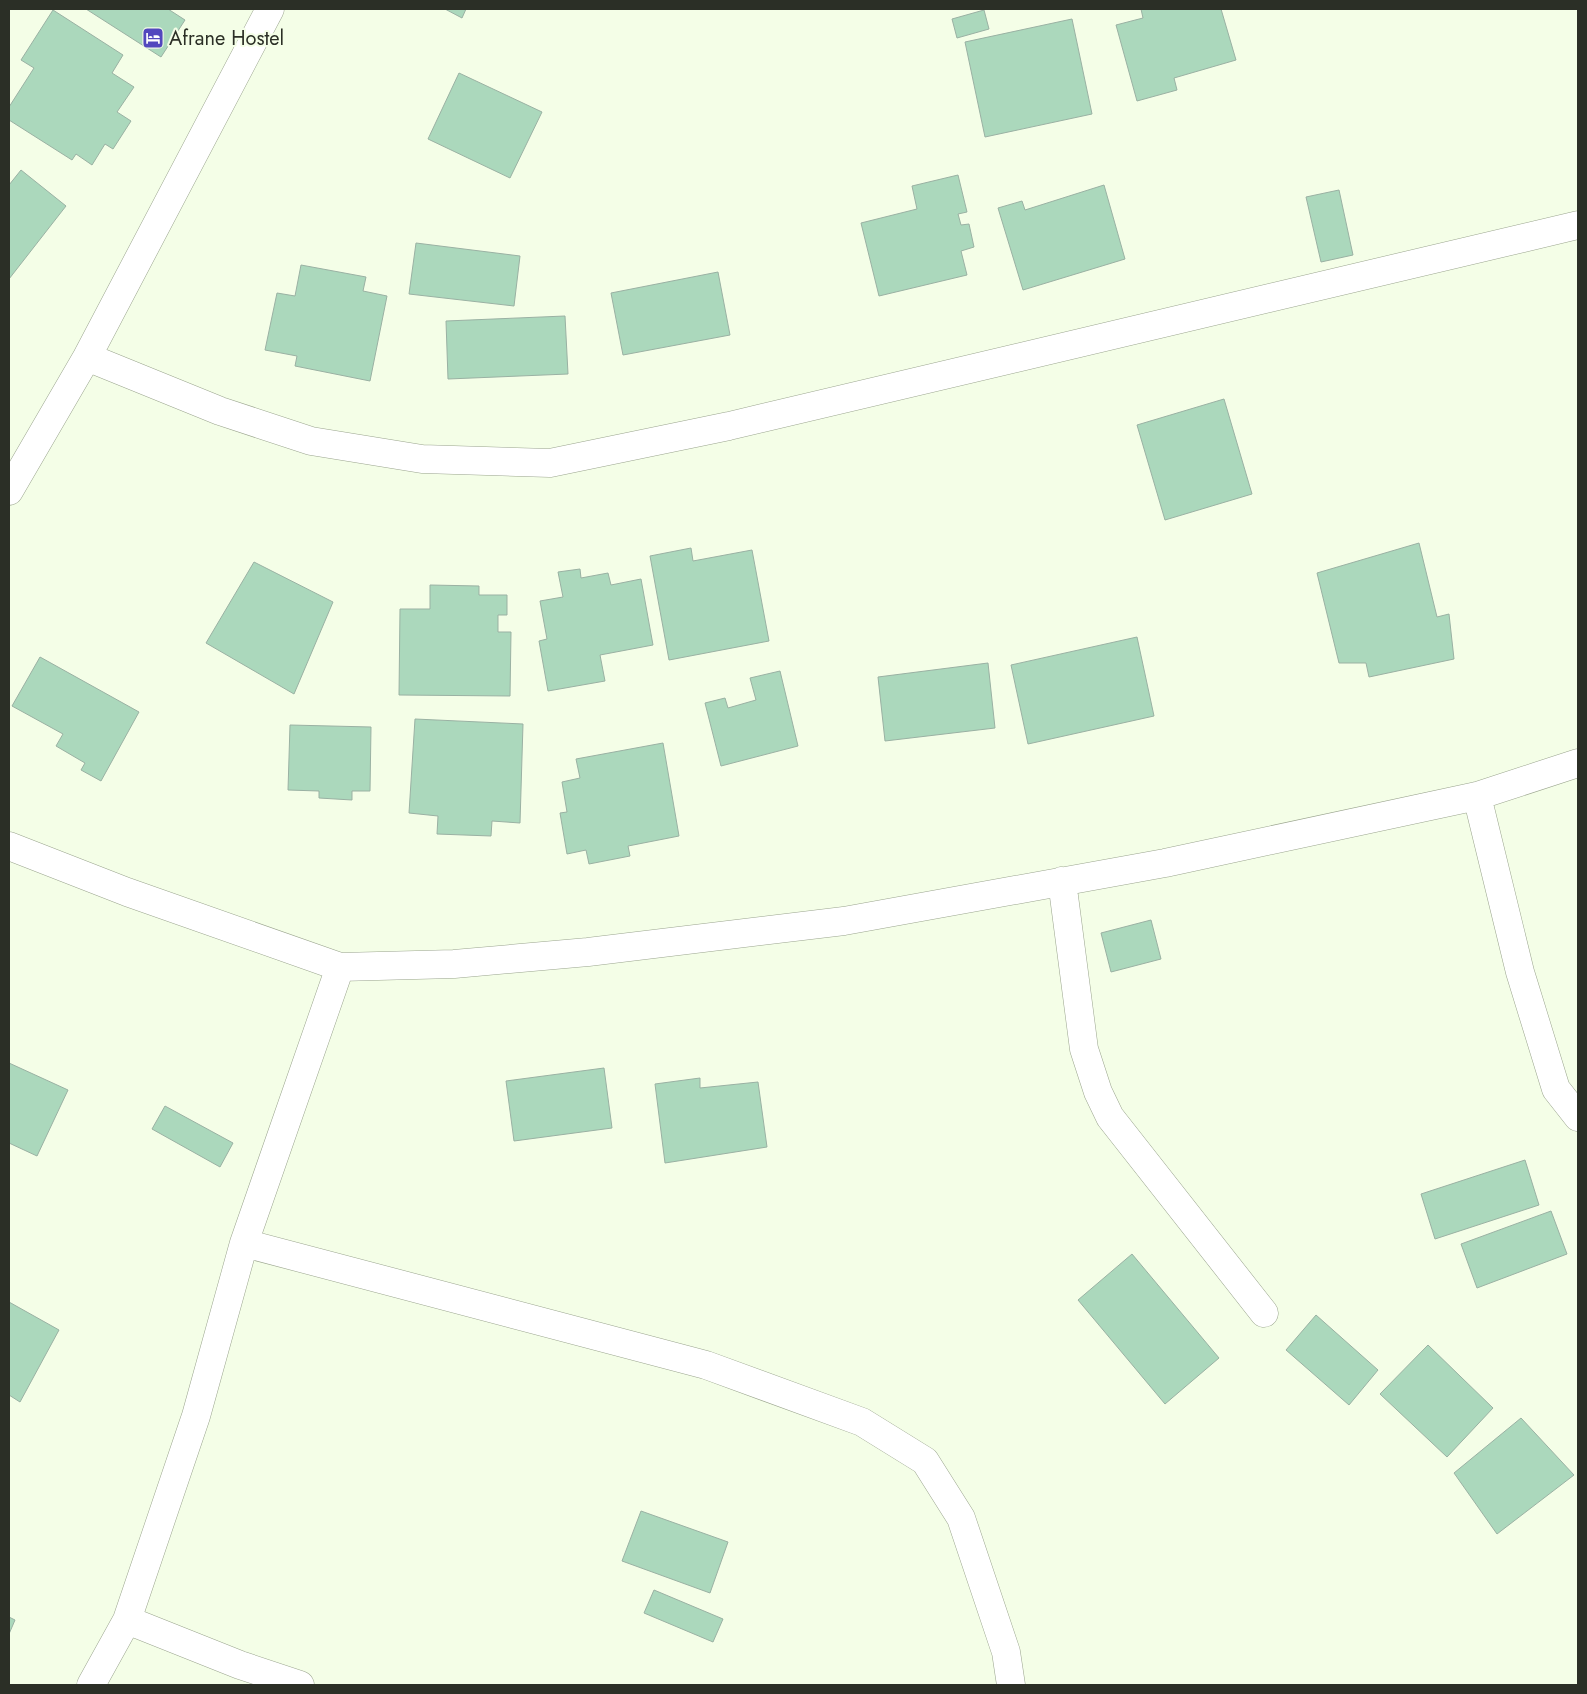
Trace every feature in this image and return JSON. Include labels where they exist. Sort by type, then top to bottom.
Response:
[{"type":"street","points":[[9,491],[87,357],[270,9]]},
{"type":"street","points":[[87,357],[220,410],[311,441],[422,459],[550,463],[738,424],[1578,225]]},
{"type":"street","points":[[9,846],[127,892],[340,967],[454,964],[588,952],[844,921],[1165,863],[1478,796],[1578,763]]},
{"type":"street","points":[[1478,796],[1520,972],[1556,1089],[1578,1117]]},
{"type":"street","points":[[1062,881],[1084,1049],[1098,1092],[1110,1117],[1264,1313]]},
{"type":"street","points":[[91,1685],[127,1620],[196,1416],[244,1243],[340,967]]},
{"type":"street","points":[[244,1243],[706,1365],[862,1422],[925,1461],[960,1518],[1006,1652],[1011,1685]]},
{"type":"street","points":[[127,1620],[240,1665],[300,1685]]},
{"type":"building","name":"Afrane Hostel","points":[[86,9],[168,9],[185,20],[161,57]]},
{"type":"building","points":[[445,9],[466,9],[462,18]]},
{"type":"building","points":[[1141,9],[1221,9],[1236,60],[1174,78],[1177,90],[1137,101],[1116,25],[1143,18]]},
{"type":"building","points":[[53,10],[123,55],[112,73],[134,87],[117,112],[131,121],[113,149],[105,144],[92,165],[76,154],[72,160],[9,120],[9,107],[34,68],[21,60]]},
{"type":"building","points":[[984,10],[989,29],[957,38],[952,19]]},
{"type":"building","points":[[1072,19],[1092,114],[985,137],[965,42]]},
{"type":"building","points":[[459,73],[542,112],[510,178],[428,139]]},
{"type":"building","points":[[21,170],[66,206],[9,279],[9,185]]},
{"type":"building","points":[[958,175],[967,212],[958,214],[961,225],[969,224],[974,247],[961,251],[967,275],[879,296],[861,223],[917,209],[912,186]]},
{"type":"building","points":[[1104,185],[1125,259],[1023,290],[998,208],[1022,201],[1025,210]]},
{"type":"building","points":[[1339,190],[1353,255],[1321,262],[1306,197]]},
{"type":"building","points":[[416,243],[520,256],[514,306],[409,294]]},
{"type":"building","points":[[301,265],[366,277],[363,291],[387,296],[370,381],[295,366],[297,356],[265,350],[277,293],[295,296]]},
{"type":"building","points":[[718,272],[730,335],[623,355],[611,293]]},
{"type":"building","points":[[565,316],[568,374],[448,379],[446,321]]},
{"type":"building","points":[[1224,399],[1252,494],[1165,520],[1137,425]]},
{"type":"building","points":[[1419,543],[1437,617],[1449,614],[1454,659],[1369,677],[1366,663],[1339,663],[1317,573]]},
{"type":"building","points":[[691,548],[693,561],[752,550],[769,641],[669,660],[650,556]]},
{"type":"building","points":[[254,562],[333,602],[294,694],[206,643]]},
{"type":"building","points":[[580,569],[581,578],[608,573],[611,585],[641,579],[653,645],[600,655],[605,681],[548,691],[539,641],[547,639],[540,601],[563,597],[558,572]]},
{"type":"building","points":[[430,585],[479,586],[479,595],[507,595],[507,615],[498,615],[498,632],[511,632],[510,696],[399,695],[400,609],[430,609]]},
{"type":"building","points":[[1137,637],[1154,716],[1028,744],[1011,665]]},
{"type":"building","points":[[40,657],[139,712],[101,781],[81,770],[85,763],[56,746],[63,734],[12,706]]},
{"type":"building","points":[[988,663],[995,728],[885,741],[878,677]]},
{"type":"building","points":[[780,671],[798,746],[721,766],[705,703],[725,698],[728,708],[756,700],[750,678]]},
{"type":"building","points":[[415,719],[523,724],[520,823],[492,821],[491,836],[437,834],[438,816],[409,813]]},
{"type":"building","points":[[290,725],[371,727],[370,791],[352,791],[352,800],[319,798],[319,791],[288,790]]},
{"type":"building","points":[[663,743],[679,836],[628,846],[630,856],[589,864],[586,850],[567,854],[560,813],[567,812],[562,782],[580,778],[576,759]]},
{"type":"building","points":[[1151,920],[1161,959],[1111,972],[1101,933]]},
{"type":"building","points":[[9,1063],[68,1090],[37,1156],[9,1143]]},
{"type":"building","points":[[604,1068],[612,1128],[514,1141],[506,1081]]},
{"type":"building","points":[[700,1078],[700,1088],[758,1082],[767,1147],[665,1163],[655,1084]]},
{"type":"building","points":[[165,1106],[233,1143],[220,1167],[152,1129]]},
{"type":"building","points":[[1525,1160],[1539,1205],[1435,1239],[1421,1194]]},
{"type":"building","points":[[1551,1211],[1567,1254],[1477,1288],[1461,1244]]},
{"type":"building","points":[[1132,1254],[1219,1358],[1165,1404],[1078,1300]]},
{"type":"building","points":[[9,1302],[59,1330],[20,1402],[9,1395]]},
{"type":"building","points":[[1316,1315],[1378,1370],[1349,1405],[1286,1350]]},
{"type":"building","points":[[1428,1345],[1493,1408],[1447,1457],[1380,1394]]},
{"type":"building","points":[[1521,1418],[1574,1475],[1497,1534],[1454,1473]]},
{"type":"building","points":[[641,1511],[728,1542],[710,1593],[622,1561]]},
{"type":"building","points":[[654,1590],[723,1619],[713,1642],[644,1613]]},
{"type":"building","points":[[9,1617],[15,1620],[9,1634]]},
{"type":"place","name":"Afrane Hostel","points":[[153,38]]}]
